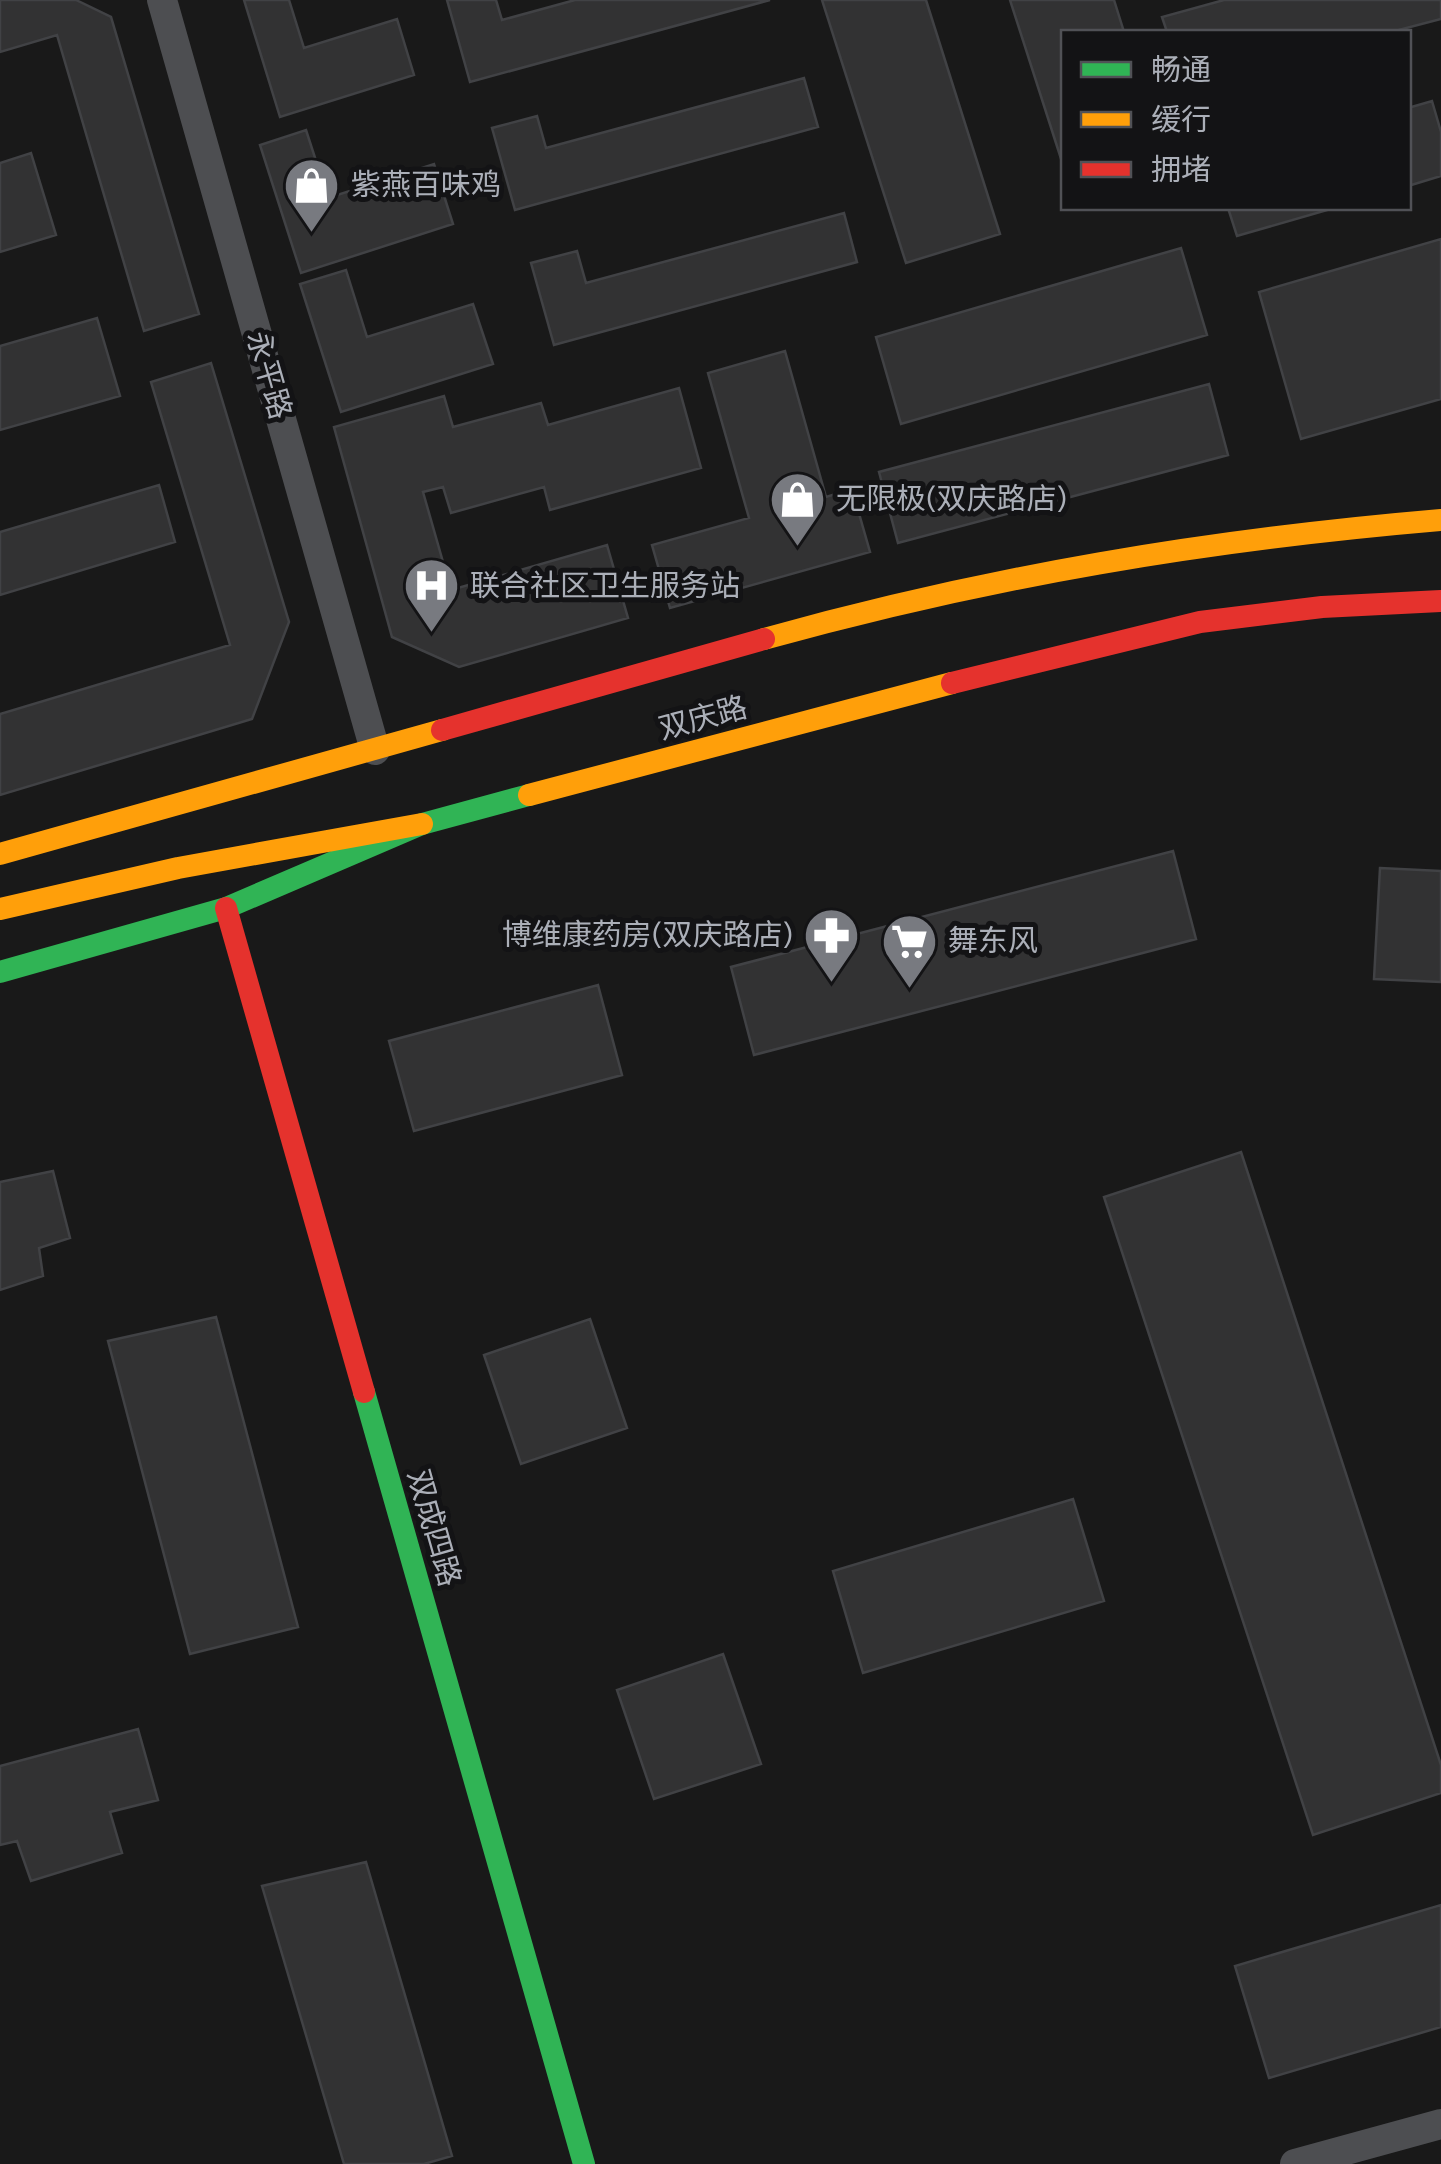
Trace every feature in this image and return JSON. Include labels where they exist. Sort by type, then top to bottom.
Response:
[{"type":"main road","name":"双庆路","points":[[0,854],[928,596],[1060,568],[1266,535],[1441,520]]},
{"type":"main road","name":"双庆路","points":[[0,972],[226,908],[422,824],[1086,648],[1200,622],[1322,606],[1441,600]]},
{"type":"main road","points":[[0,909],[36,898],[422,824]]},
{"type":"main road","name":"双成四路","points":[[226,908],[584,2164]]},
{"type":"street","name":"永平路","points":[[162,0],[375,750]]},
{"type":"street","points":[[1295,2164],[1441,2124]]},
{"type":"building","points":[[0,0],[76,0],[111,17],[199,314],[144,331],[57,35],[0,52]]},
{"type":"building","points":[[244,0],[289,0],[304,48],[397,19],[414,75],[280,117]]},
{"type":"building","points":[[447,0],[496,0],[502,20],[575,0],[770,0],[470,82]]},
{"type":"building","points":[[822,0],[926,0],[1000,234],[906,263]]},
{"type":"building","points":[[1010,0],[1114,0],[1123,30],[1061,30],[1061,159]]},
{"type":"building","points":[[1224,0],[1441,0],[1441,19],[1399,30],[1166,30],[1162,17]]},
{"type":"building","points":[[804,78],[818,127],[515,210],[492,128],[537,116],[546,148]]},
{"type":"building","points":[[1432,101],[1441,132],[1441,176],[1411,185],[1411,107]]},
{"type":"building","points":[[306,130],[328,198],[434,164],[453,224],[301,273],[260,145]]},
{"type":"building","points":[[31,153],[56,235],[0,252],[0,163]]},
{"type":"building","points":[[1229,210],[1327,210],[1237,236]]},
{"type":"building","points":[[844,213],[857,262],[554,345],[531,263],[577,251],[586,283]]},
{"type":"building","points":[[1441,239],[1441,399],[1301,439],[1259,292]]},
{"type":"building","points":[[1181,248],[1207,335],[901,424],[876,337]]},
{"type":"building","points":[[346,270],[367,337],[473,304],[493,364],[341,412],[300,284]]},
{"type":"building","points":[[97,318],[120,396],[0,430],[0,346]]},
{"type":"building","points":[[785,351],[826,497],[852,489],[870,552],[670,608],[652,545],[749,518],[708,373]]},
{"type":"building","points":[[211,363],[289,622],[252,719],[0,795],[0,714],[230,645],[151,382]]},
{"type":"building","points":[[1209,384],[1228,455],[898,543],[879,472]]},
{"type":"building","points":[[679,388],[701,468],[550,510],[544,487],[451,513],[443,487],[423,492],[451,590],[607,545],[628,618],[459,667],[392,637],[334,427],[444,396],[453,427],[541,403],[548,425]]},
{"type":"building","points":[[159,485],[175,542],[0,595],[0,532]]},
{"type":"building","points":[[1173,851],[1196,939],[754,1055],[731,967]]},
{"type":"building","points":[[1380,868],[1441,871],[1441,982],[1374,979]]},
{"type":"building","points":[[598,985],[622,1075],[414,1131],[389,1041]]},
{"type":"building","points":[[1241,1152],[1441,1765],[1441,1793],[1313,1835],[1104,1197]]},
{"type":"building","points":[[53,1171],[70,1238],[39,1248],[43,1276],[0,1290],[0,1182]]},
{"type":"building","points":[[216,1317],[298,1627],[190,1654],[108,1341]]},
{"type":"building","points":[[590,1319],[627,1428],[521,1464],[484,1355]]},
{"type":"building","points":[[1073,1499],[1104,1601],[863,1673],[833,1571]]},
{"type":"building","points":[[723,1654],[761,1764],[654,1799],[617,1690]]},
{"type":"building","points":[[138,1729],[158,1800],[110,1812],[122,1853],[31,1881],[17,1841],[0,1845],[0,1766]]},
{"type":"building","points":[[366,1862],[452,2156],[424,2164],[344,2164],[262,1886]]},
{"type":"building","points":[[1441,1905],[1441,2027],[1269,2078],[1235,1966]]},
{"type":"traffic: fast","points":[[0,972],[226,908],[422,824],[529,795]]},
{"type":"traffic: fast","points":[[364,1392],[584,2164]]},
{"type":"traffic: slow","points":[[764,639],[932,597],[1100,563],[1268,538],[1441,520]]},
{"type":"traffic: slow","points":[[529,795],[952,683]]},
{"type":"traffic: slow","points":[[0,854],[442,730]]},
{"type":"traffic: slow","points":[[0,909],[178,868],[422,824]]},
{"type":"traffic: jam","points":[[952,683],[1200,622],[1322,607],[1441,601]]},
{"type":"traffic: jam","points":[[442,730],[764,639]]},
{"type":"traffic: jam","points":[[226,908],[364,1392]]},
{"type":"place","name":"紫燕百味鸡","points":[[312,234]]},
{"type":"place","name":"无限极(双庆路店)","points":[[797,548]]},
{"type":"place","name":"联合社区卫生服务站","points":[[431,635]]},
{"type":"place","name":"博维康药房(双庆路店)","points":[[832,984]]},
{"type":"place","name":"舞东风","points":[[909,990]]}]
